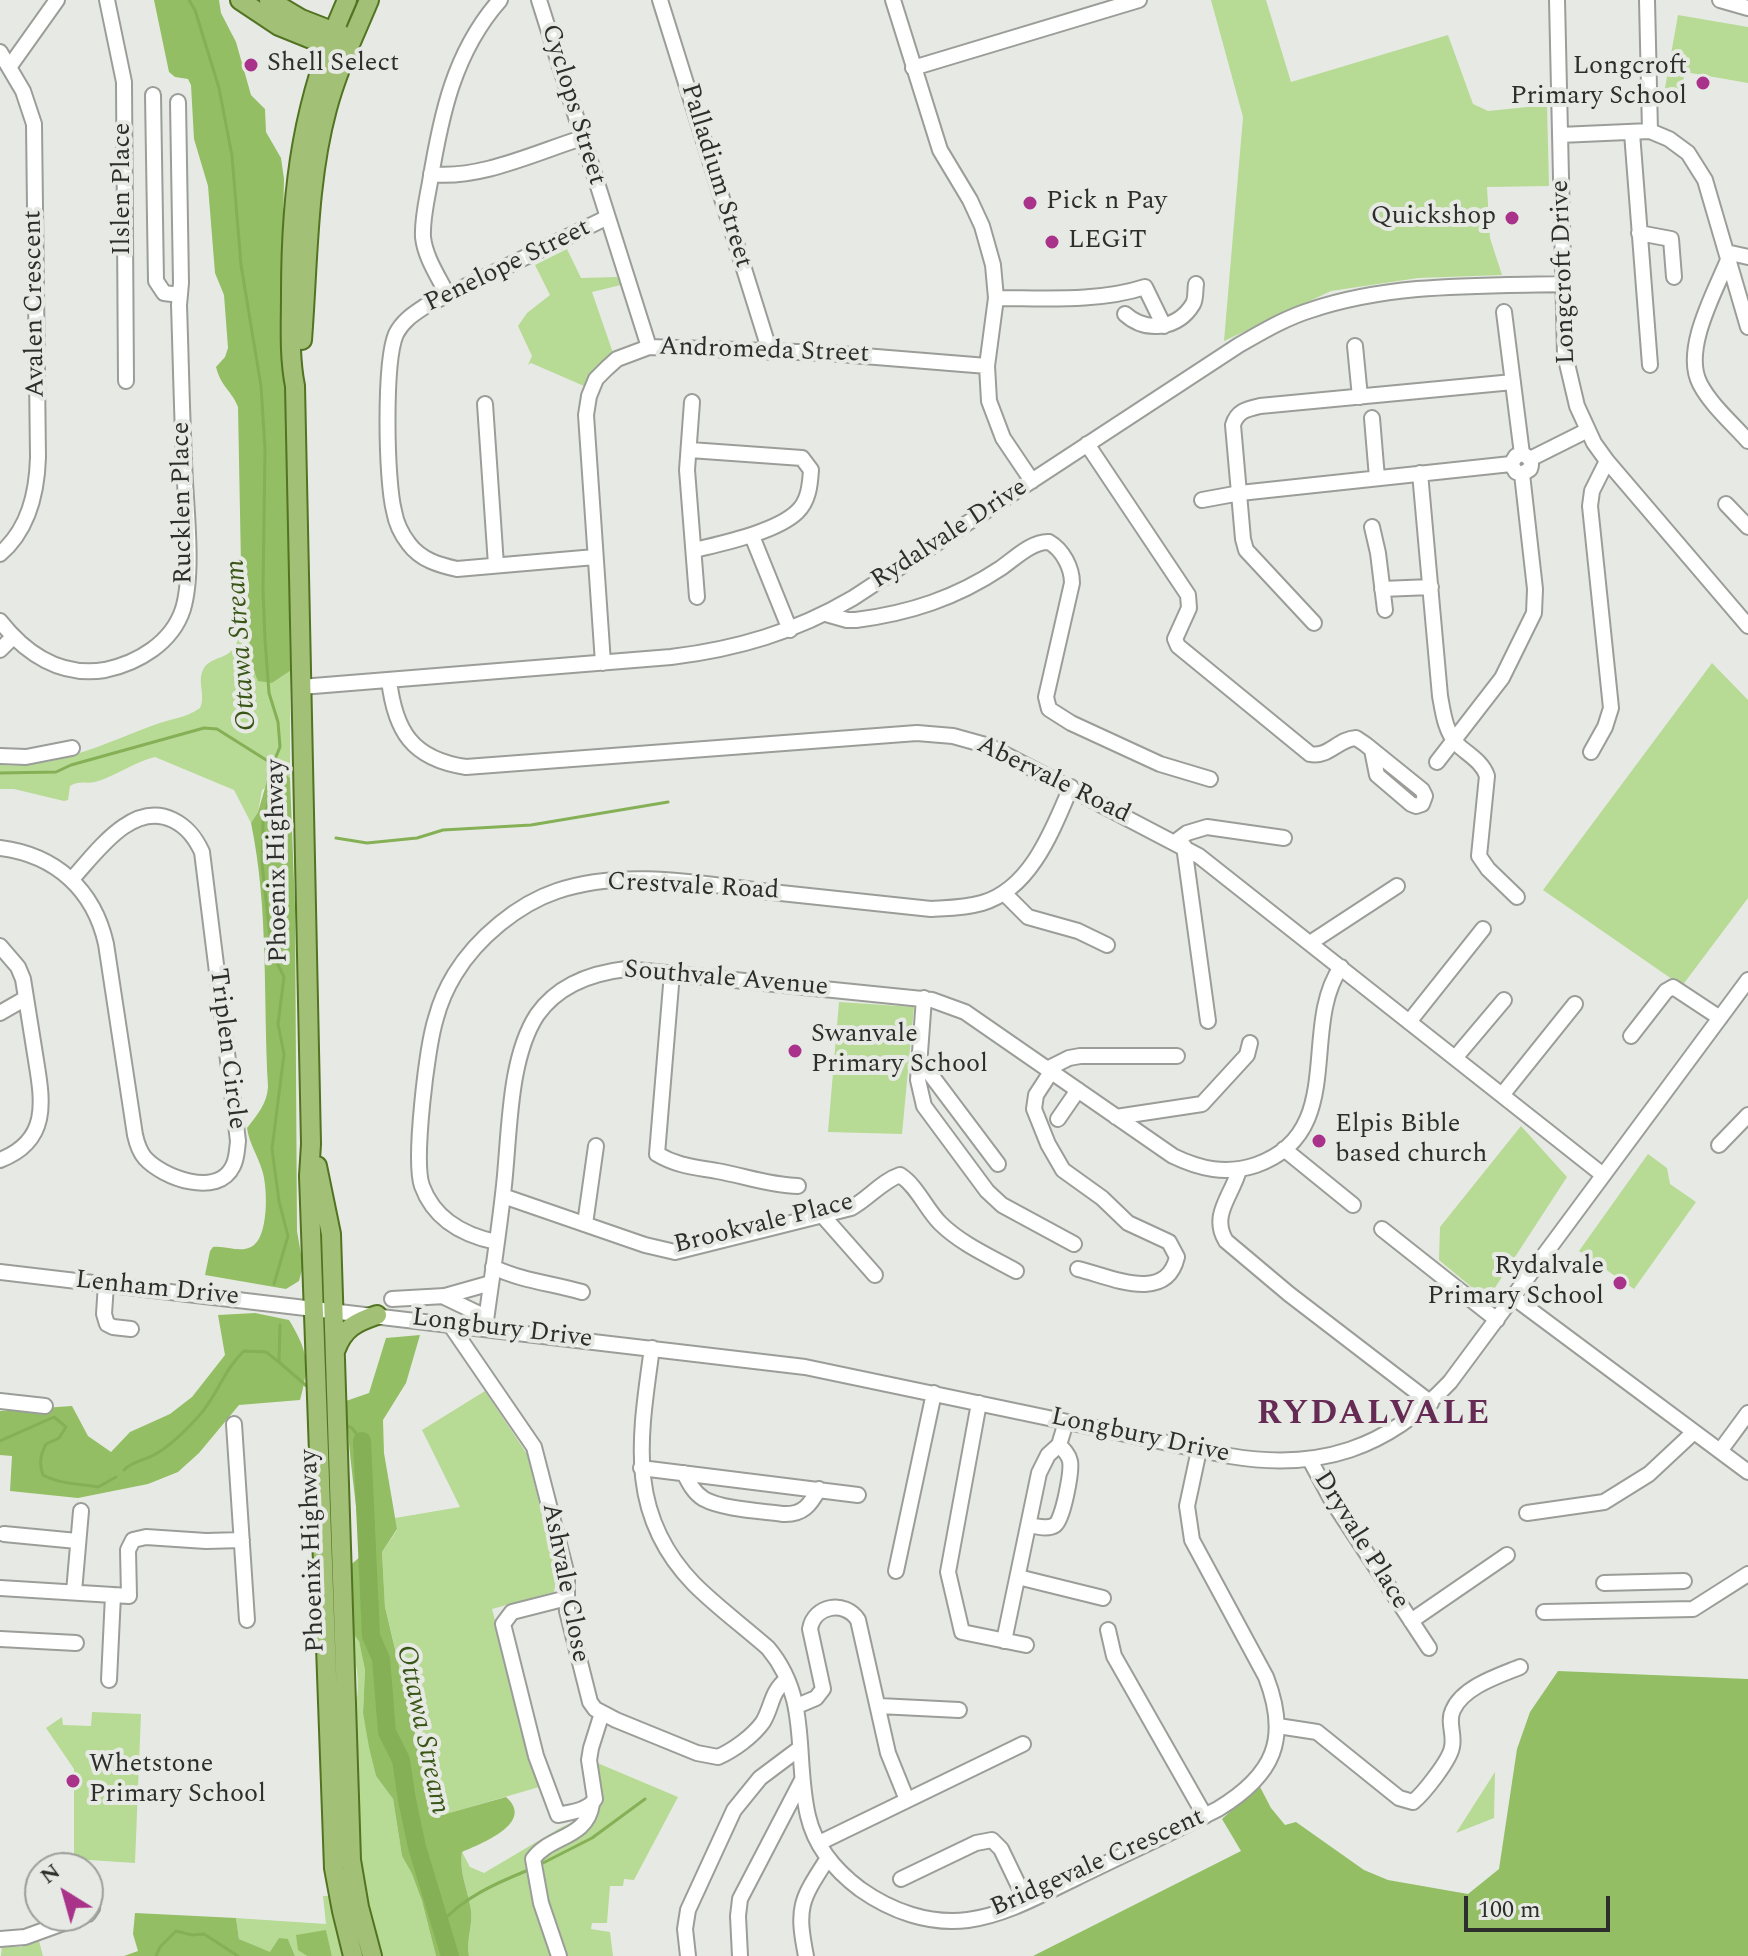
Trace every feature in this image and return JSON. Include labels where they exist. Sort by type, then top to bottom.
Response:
[{"type":"main road","points":[[240,0],[279,26],[349,45]]},
{"type":"main road","points":[[269,0],[330,39]]},
{"type":"main road","points":[[301,19],[326,20],[337,13],[346,0]]},
{"type":"main road","name":"Phoenix Highway","points":[[346,0],[330,39],[305,125],[295,189],[291,353],[295,386],[311,1144],[309,1176],[324,1310],[332,1831],[342,1911],[353,1956]]},
{"type":"main road","name":"Phoenix Highway","points":[[295,386],[301,353],[310,218],[320,141],[336,76],[369,0]]},
{"type":"main road","name":"Phoenix Highway","points":[[324,1310],[334,1353],[351,1860],[372,1956]]},
{"type":"main road","points":[[334,1353],[348,1328],[377,1315]]},
{"type":"street","points":[[10,66],[57,0]]},
{"type":"street","name":"Ilslen Place","points":[[107,0],[124,82],[126,381]]},
{"type":"street","points":[[447,294],[428,257],[423,236],[431,174],[446,98],[454,76],[476,30],[500,0]]},
{"type":"street","name":"Cyclops Street","points":[[539,0],[649,347]]},
{"type":"street","name":"Palladium Street","points":[[660,0],[770,352]]},
{"type":"street","points":[[893,0],[940,150],[982,226],[993,265],[996,298],[987,366],[989,401],[1003,438],[1032,481]]},
{"type":"street","points":[[913,68],[1139,0]]},
{"type":"street","name":"Longcroft Drive","points":[[1557,0],[1562,284],[1565,355],[1570,383],[1586,431],[1607,461],[1748,626]]},
{"type":"street","points":[[1647,0],[1650,131]]},
{"type":"street","points":[[1720,0],[1748,8]]},
{"type":"street","name":"Avalen Crescent","points":[[0,52],[26,98],[34,124],[37,468],[32,505],[21,530],[0,554]]},
{"type":"street","points":[[153,95],[156,281],[164,293],[180,295]]},
{"type":"street","name":"Rucklen Place","points":[[0,621],[13,637],[57,667],[97,671],[135,661],[152,651],[174,626],[182,611],[187,593],[178,102]]},
{"type":"street","points":[[1560,135],[1650,131],[1683,147],[1696,162],[1705,180],[1748,327]]},
{"type":"street","points":[[1632,133],[1650,365]]},
{"type":"street","points":[[431,174],[473,173],[582,138]]},
{"type":"street","name":"Penelope Street","points":[[595,557],[457,569],[438,565],[418,554],[400,530],[391,496],[389,363],[397,333],[406,320],[447,294],[606,218]]},
{"type":"street","points":[[1638,227],[1671,239],[1674,277]]},
{"type":"street","points":[[1727,256],[1748,257]]},
{"type":"street","points":[[1727,256],[1697,342],[1695,371],[1705,391],[1748,441]]},
{"type":"street","points":[[1125,314],[1135,323],[1151,328],[1164,326],[1194,303],[1196,284]]},
{"type":"street","name":"Rydalvale Drive","points":[[301,687],[713,652],[790,630],[826,614],[1239,345],[1309,310],[1352,298],[1414,288],[1562,284]]},
{"type":"street","points":[[996,298],[1074,298],[1129,293],[1145,287],[1164,326]]},
{"type":"street","points":[[1437,762],[1502,678],[1534,613],[1535,589],[1504,312]]},
{"type":"street","points":[[1355,346],[1360,397]]},
{"type":"street","name":"Andromeda Street","points":[[603,663],[586,415],[596,379],[617,359],[649,347],[827,353],[987,366]]},
{"type":"street","points":[[1314,623],[1246,550],[1233,425],[1239,413],[1260,406],[1513,382]]},
{"type":"street","points":[[692,402],[687,470],[697,597]]},
{"type":"street","points":[[485,404],[496,565]]},
{"type":"street","points":[[1372,418],[1377,478]]},
{"type":"street","points":[[1202,500],[1240,493],[1521,463],[1586,431]]},
{"type":"street","points":[[1087,444],[1188,595],[1189,608],[1175,639],[1178,646],[1310,754],[1321,755],[1349,738],[1356,738],[1372,750]]},
{"type":"street","points":[[690,450],[802,458],[811,470],[810,485],[796,513],[752,536],[695,550]]},
{"type":"street","points":[[1591,752],[1605,727],[1611,708],[1590,506],[1592,491],[1607,461]]},
{"type":"street","points":[[1420,473],[1440,696],[1446,724],[1454,741],[1481,765],[1487,776],[1479,856],[1517,897]]},
{"type":"street","points":[[1726,504],[1748,527]]},
{"type":"street","points":[[1372,527],[1385,610]]},
{"type":"street","points":[[752,536],[790,630]]},
{"type":"street","points":[[826,614],[856,620],[927,606],[968,588],[1034,546],[1049,542],[1063,555],[1072,576],[1046,697],[1049,709],[1071,723],[1160,764],[1210,779]]},
{"type":"street","points":[[1382,589],[1431,587]]},
{"type":"street","points":[[0,650],[13,637]]},
{"type":"street","name":"Abervale Road","points":[[389,680],[394,715],[411,743],[436,760],[466,767],[933,733],[970,739],[989,746],[1179,844],[1214,867],[1603,1175]]},
{"type":"street","points":[[1446,724],[1467,726]]},
{"type":"street","points":[[0,756],[26,757],[72,748]]},
{"type":"street","name":"Crestvale Road","points":[[496,1242],[467,1233],[441,1217],[421,1185],[418,1163],[435,1021],[443,996],[470,954],[508,918],[555,892],[599,882],[637,880],[931,909],[962,908],[984,903],[1004,893],[1024,875],[1056,823],[1071,787]]},
{"type":"street","name":"Triplen Circle","points":[[0,848],[42,859],[72,879],[92,904],[102,928],[138,1147],[151,1164],[176,1176],[205,1185],[218,1181],[233,1166],[238,1141],[202,852],[180,824],[167,817],[137,819],[114,835],[72,879]]},
{"type":"street","points":[[1208,1021],[1179,844],[1196,829],[1207,827],[1284,838]]},
{"type":"street","points":[[1310,943],[1397,886]]},
{"type":"street","points":[[1004,893],[1028,917],[1078,931],[1107,945]]},
{"type":"street","points":[[1409,1022],[1483,929]]},
{"type":"street","points":[[0,946],[18,967],[26,998],[42,1105],[36,1130],[29,1141],[18,1152],[0,1160]]},
{"type":"street","name":"Southvale Avenue","points":[[485,1323],[518,1055],[538,1013],[555,995],[589,976],[626,969],[924,998],[965,1012],[1173,1156],[1208,1170],[1239,1170],[1266,1161],[1284,1149],[1305,1123],[1314,1102],[1327,995],[1341,967]]},
{"type":"street","points":[[672,973],[657,1154],[682,1166],[720,1171],[765,1184],[798,1186]]},
{"type":"street","name":"Longbury Drive","points":[[324,1310],[449,1323],[485,1323],[805,1367],[1264,1462],[1310,1460],[1368,1443],[1414,1417],[1431,1403],[1497,1320],[1748,980]]},
{"type":"street","points":[[1631,1036],[1666,991],[1673,987],[1720,1018]]},
{"type":"street","points":[[0,1013],[26,998]]},
{"type":"street","points":[[924,998],[918,1080],[924,1106],[987,1191],[1010,1211],[1074,1244]]},
{"type":"street","points":[[1455,1058],[1504,1000]]},
{"type":"street","points":[[1502,1095],[1575,1004]]},
{"type":"street","points":[[1116,1117],[1202,1104],[1247,1055],[1250,1043]]},
{"type":"street","points":[[1078,1269],[1149,1285],[1162,1282],[1170,1275],[1177,1257],[1169,1242],[1128,1223],[1102,1198],[1063,1170],[1034,1109],[1036,1095],[1049,1071],[1069,1058],[1177,1056]]},
{"type":"street","points":[[919,1058],[998,1164]]},
{"type":"street","points":[[1058,1119],[1078,1090]]},
{"type":"street","points":[[1719,1145],[1748,1115]]},
{"type":"street","points":[[585,1224],[596,1146]]},
{"type":"street","points":[[1284,1149],[1353,1205]]},
{"type":"street","points":[[1239,1170],[1236,1183],[1219,1216],[1220,1230],[1226,1241],[1431,1403]]},
{"type":"street","name":"Brookvale Place","points":[[503,1196],[658,1249],[675,1252],[851,1208],[896,1175],[903,1177],[942,1226],[1016,1271]]},
{"type":"street","points":[[823,1216],[875,1275]]},
{"type":"street","points":[[1382,1229],[1497,1320]]},
{"type":"street","points":[[493,1267],[532,1282],[550,1283],[582,1292]]},
{"type":"street","name":"Lenham Drive","points":[[0,1272],[324,1310]]},
{"type":"street","points":[[392,1299],[442,1296],[491,1283]]},
{"type":"street","points":[[106,1284],[104,1314],[107,1324],[131,1329]]},
{"type":"street","points":[[442,1296],[485,1323]]},
{"type":"street","points":[[1513,1297],[1748,1472]]},
{"type":"street","name":"Ashvale Close","points":[[449,1323],[534,1447],[567,1575],[567,1598],[587,1693],[595,1709],[602,1713]]},
{"type":"street","name":"Bridgevale Crescent","points":[[652,1348],[642,1424],[641,1468],[651,1513],[673,1558],[711,1601],[778,1660],[797,1706],[809,1820],[828,1858],[875,1900],[923,1918],[969,1920],[1026,1901],[1205,1816],[1242,1794],[1269,1759],[1278,1726],[1273,1695],[1192,1540],[1187,1506],[1199,1450]]},
{"type":"street","points":[[896,1571],[934,1393]]},
{"type":"street","points":[[0,1401],[45,1406]]},
{"type":"street","points":[[979,1403],[948,1572],[962,1632],[1026,1645]]},
{"type":"street","points":[[1720,1451],[1748,1413]]},
{"type":"street","points":[[1004,1641],[1044,1461],[1059,1445],[1066,1422]]},
{"type":"street","points":[[234,1424],[247,1620]]},
{"type":"street","points":[[1527,1513],[1604,1502],[1649,1474],[1694,1432]]},
{"type":"street","points":[[1029,1525],[1046,1528],[1060,1519],[1071,1469],[1067,1455],[1059,1445]]},
{"type":"street","name":"Dryvale Place","points":[[1310,1460],[1331,1499],[1429,1648]]},
{"type":"street","points":[[641,1468],[858,1495]]},
{"type":"street","points":[[684,1473],[690,1486],[702,1498],[713,1503],[783,1514],[793,1514],[807,1508],[819,1489]]},
{"type":"street","points":[[74,1592],[81,1511]]},
{"type":"street","points":[[4,1534],[77,1541]]},
{"type":"street","points":[[0,1588],[129,1596],[128,1550],[133,1540],[139,1537],[242,1540]]},
{"type":"street","name":"Dryvale Place","points":[[1411,1621],[1507,1555]]},
{"type":"street","points":[[1544,1612],[1693,1609],[1748,1574]]},
{"type":"street","points":[[1018,1577],[1103,1598]]},
{"type":"street","points":[[1604,1583],[1684,1581]]},
{"type":"street","points":[[1647,1582],[1648,1610]]},
{"type":"street","points":[[109,1680],[113,1595]]},
{"type":"street","points":[[567,1598],[512,1612],[503,1624],[536,1756],[558,1815],[592,1804]]},
{"type":"street","points":[[797,1706],[816,1698],[823,1689],[811,1622],[822,1611],[840,1607],[848,1609],[858,1620],[890,1762],[907,1800]]},
{"type":"street","points":[[1108,1630],[1114,1656],[1205,1816]]},
{"type":"street","points":[[0,1639],[76,1643]]},
{"type":"street","points":[[1278,1726],[1317,1732],[1399,1798],[1413,1802],[1447,1759],[1452,1748],[1450,1719],[1460,1700],[1481,1685],[1520,1667]]},
{"type":"street","points":[[559,1956],[541,1903],[533,1859],[542,1849],[579,1830],[589,1817],[595,1792],[589,1760],[602,1713],[697,1753],[718,1757],[744,1741],[764,1720],[775,1690],[787,1679]]},
{"type":"street","points":[[879,1706],[959,1710]]},
{"type":"street","points":[[819,1843],[1023,1744]]},
{"type":"street","points":[[688,1956],[685,1929],[688,1910],[734,1810],[760,1778],[800,1748]]},
{"type":"street","points":[[740,1956],[740,1899],[803,1778]]},
{"type":"street","points":[[901,1879],[984,1839],[992,1840],[1001,1849],[1026,1901]]},
{"type":"street","points":[[806,1956],[800,1916],[807,1891],[828,1858]]},
{"type":"street","points":[[1,1941],[39,1932]]},
{"type":"green space","points":[[154,0],[219,0],[221,13],[236,42],[251,95],[265,109],[266,132],[281,158],[284,179],[282,282],[288,455],[290,671],[272,683],[258,681],[251,656],[247,605],[249,586],[241,565],[238,407],[216,367],[228,348],[224,295],[215,273],[208,186],[194,139],[191,85],[188,79],[175,77],[169,72]]},
{"type":"green space","points":[[1211,0],[1266,0],[1291,82],[1448,35],[1473,104],[1488,111],[1547,105],[1549,186],[1487,187],[1490,238],[1502,275],[1418,278],[1331,291],[1224,341],[1243,117]]},
{"type":"green space","points":[[1678,15],[1748,27],[1748,83],[1685,72],[1681,91],[1665,88]]},
{"type":"green space","points":[[567,249],[581,278],[617,277],[621,285],[592,292],[613,353],[584,386],[531,363],[528,365],[532,356],[518,326],[527,313],[550,295],[535,265]]},
{"type":"green space","points":[[246,611],[253,671],[272,683],[290,671],[290,778],[285,773],[262,790],[258,812],[251,823],[234,790],[155,757],[95,782],[73,784],[68,800],[64,801],[14,789],[0,789],[0,765],[60,759],[200,708],[203,670],[233,649]]},
{"type":"green space","points":[[1712,663],[1748,700],[1748,898],[1682,986],[1543,890]]},
{"type":"green space","points":[[285,773],[290,778],[295,908],[297,1231],[303,1266],[299,1281],[286,1289],[205,1275],[213,1247],[251,1247],[257,1242],[264,1224],[264,1178],[247,1128],[264,1104],[268,1087],[261,888],[251,823],[258,812],[267,781]]},
{"type":"green space","points":[[839,1002],[914,1007],[902,1134],[828,1132]]},
{"type":"green space","points":[[1521,1126],[1567,1177],[1487,1300],[1439,1260],[1440,1227]]},
{"type":"green space","points":[[1648,1154],[1667,1168],[1670,1184],[1696,1202],[1634,1289],[1579,1251]]},
{"type":"green space","points":[[255,1313],[289,1320],[295,1331],[306,1367],[300,1400],[239,1405],[199,1453],[178,1472],[148,1484],[78,1498],[10,1491],[12,1456],[0,1455],[0,1411],[72,1406],[88,1436],[111,1452],[130,1432],[170,1414],[192,1397],[225,1355],[218,1315]]},
{"type":"green space","points":[[420,1335],[406,1383],[383,1420],[384,1453],[397,1529],[382,1552],[385,1607],[435,1817],[506,1797],[513,1806],[514,1815],[510,1824],[492,1838],[462,1852],[471,1910],[469,1956],[436,1956],[422,1901],[402,1856],[393,1799],[376,1776],[363,1713],[365,1670],[359,1641],[351,1631],[347,1568],[361,1556],[346,1401],[369,1393],[386,1338]]},
{"type":"green space","points":[[485,1391],[527,1454],[557,1575],[554,1592],[492,1609],[539,1787],[436,1817],[385,1607],[382,1552],[397,1530],[395,1518],[460,1507],[422,1430]]},
{"type":"green space","points":[[351,1631],[359,1640],[365,1670],[363,1713],[376,1776],[393,1799],[402,1856],[422,1901],[436,1956],[380,1956],[372,1926],[358,1836],[353,1713],[358,1684],[349,1635]]},
{"type":"green space","points":[[1558,1671],[1748,1679],[1748,1956],[1033,1956],[1241,1851],[1222,1819],[1259,1785],[1271,1808],[1285,1825],[1296,1822],[1364,1870],[1388,1880],[1468,1894],[1499,1869],[1517,1749],[1530,1712]]},
{"type":"green space","points":[[92,1712],[141,1714],[135,1863],[104,1861],[104,1852],[74,1852],[74,1769],[46,1728],[62,1717],[63,1725],[91,1726]]},
{"type":"green space","points":[[595,1762],[678,1797],[634,1880],[624,1879],[623,1886],[610,1886],[607,1923],[592,1923],[591,1929],[610,1932],[613,1956],[469,1956],[471,1910],[462,1852],[470,1867],[484,1873],[560,1828],[596,1811],[602,1799]]},
{"type":"green space","points":[[1495,1772],[1494,1818],[1456,1833]]},
{"type":"green space","points":[[323,1896],[331,1896],[344,1956],[332,1956],[326,1931],[298,1949],[307,1956],[295,1956],[288,1939],[270,1953],[239,1939],[236,1918],[326,1924]]},
{"type":"green space","points":[[135,1913],[236,1918],[239,1939],[270,1952],[279,1938],[288,1939],[295,1956],[124,1956],[138,1951],[133,1934]]},
{"type":"green space","points":[[326,1930],[332,1956],[307,1956],[298,1950],[296,1935]]},
{"type":"green space","points":[[38,1937],[43,1956],[1,1956],[2,1947],[21,1947]]},
{"type":"waterway","name":"Ottawa Stream","points":[[189,0],[195,10],[219,88],[232,156],[241,265],[261,386],[265,449],[265,640],[269,693],[278,722],[280,747],[273,764],[271,791],[263,823],[262,864],[272,953],[284,977],[278,1024],[284,1054],[272,1149],[279,1201],[288,1236],[274,1284]]},
{"type":"waterway","points":[[0,773],[56,772],[71,765],[204,728],[217,729],[271,763]]},
{"type":"waterway","points":[[336,838],[367,843],[417,838],[443,830],[531,825],[668,802]]},
{"type":"waterway","name":"Ottawa Stream","points":[[280,1325],[279,1362],[310,1389]]},
{"type":"waterway","points":[[124,1470],[158,1453],[187,1429],[244,1351],[266,1352],[279,1362]]},
{"type":"waterway","points":[[0,1441],[54,1417],[66,1427],[59,1438],[46,1444],[42,1452],[43,1475],[63,1482],[98,1487],[116,1477]]},
{"type":"waterway","name":"Ottawa Stream","points":[[344,1424],[352,1428],[362,1441]]},
{"type":"waterway","name":"Ottawa Stream","points":[[362,1441],[371,1636],[381,1659],[387,1732],[401,1760],[417,1847],[450,1956]]},
{"type":"waterway","points":[[541,1864],[592,1838],[645,1799]]},
{"type":"waterway","points":[[440,1924],[469,1899],[526,1871]]},
{"type":"waterway","points":[[156,1956],[160,1947],[176,1931],[204,1934],[238,1956]]},
{"type":"place","name":"Shell Select","points":[[251,65]]},
{"type":"place","name":"Longcroft Primary School","points":[[1703,83]]},
{"type":"place","name":"Pick n Pay","points":[[1030,203]]},
{"type":"place","name":"Quickshop","points":[[1512,218]]},
{"type":"place","name":"LEGiT","points":[[1052,242]]},
{"type":"place","name":"Swanvale Primary School","points":[[795,1051]]},
{"type":"place","name":"Elpis Bible based church","points":[[1319,1141]]},
{"type":"place","name":"Rydalvale Primary School","points":[[1620,1283]]},
{"type":"place","name":"Whetstone Primary School","points":[[73,1781]]},
{"type":"district","name":"RYDALVALE","points":[[1374,1416]]}]
